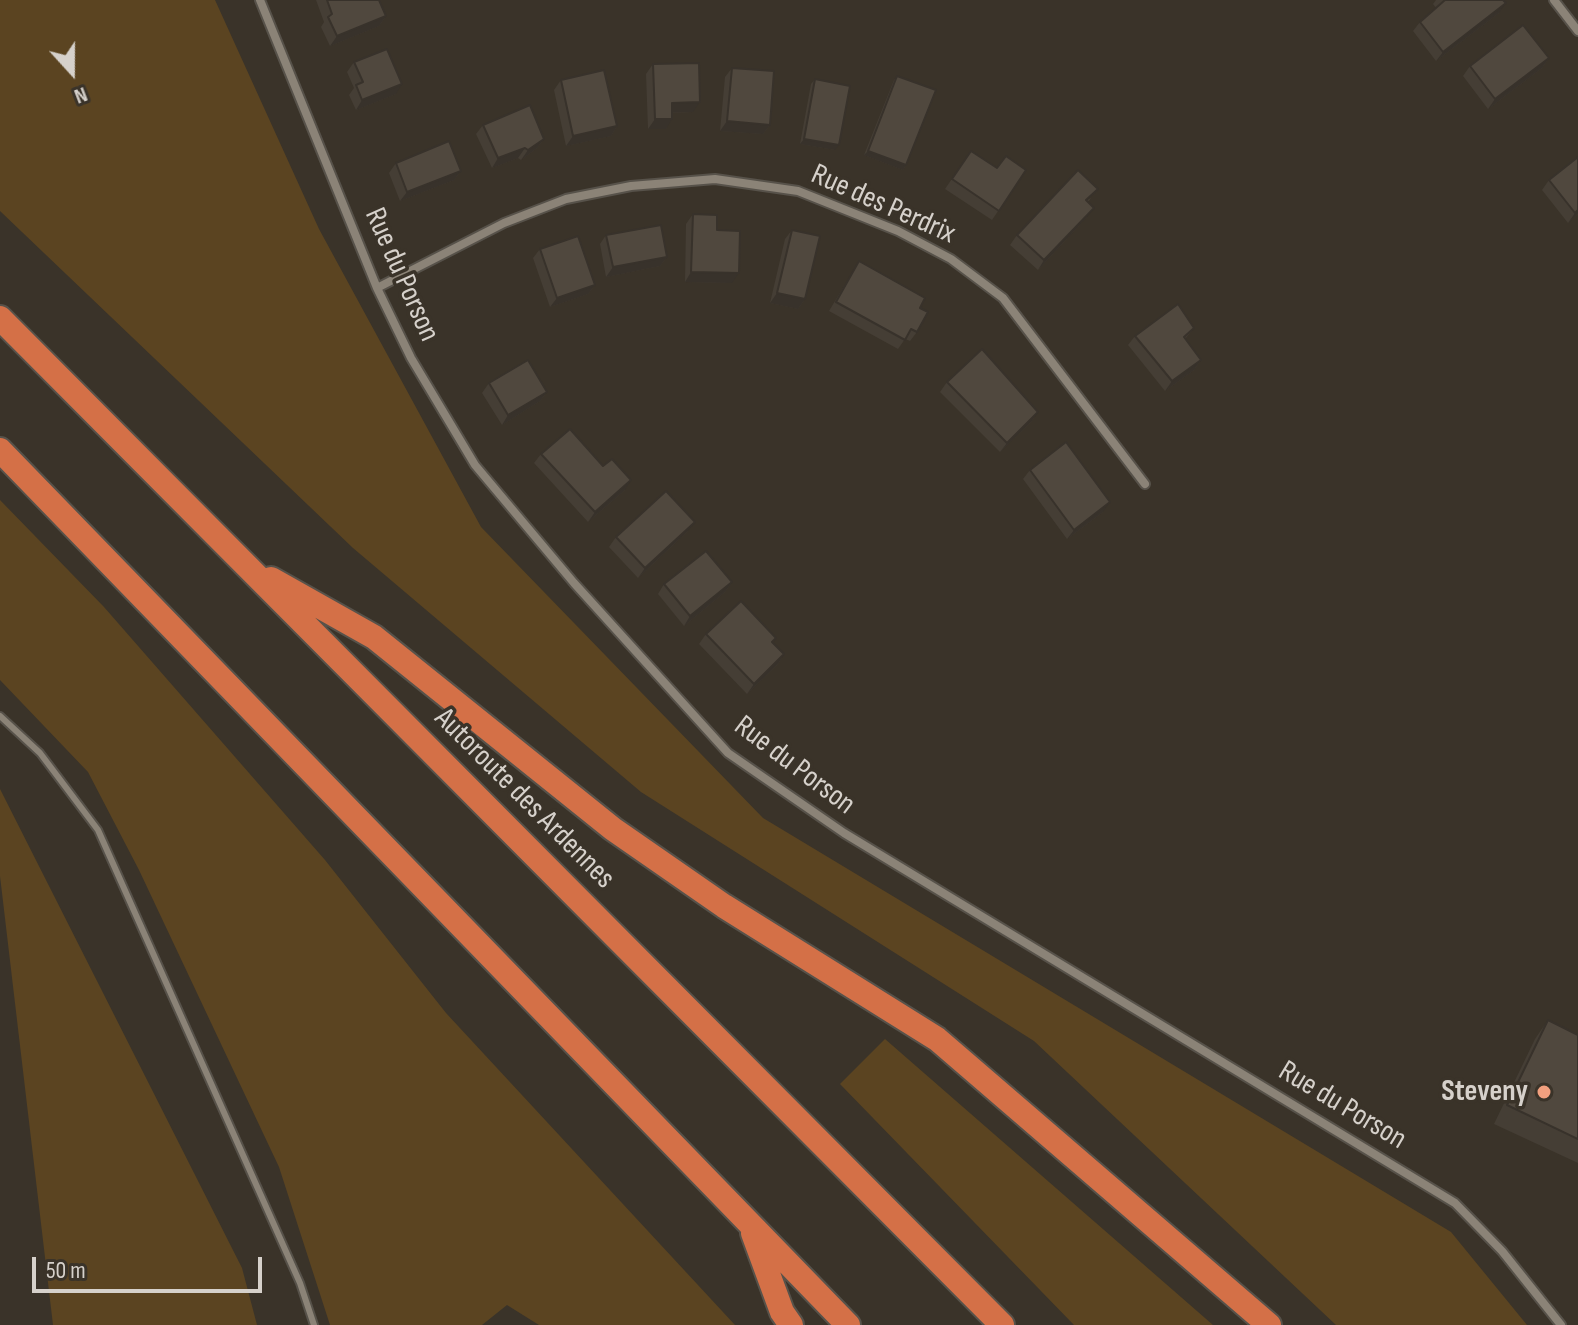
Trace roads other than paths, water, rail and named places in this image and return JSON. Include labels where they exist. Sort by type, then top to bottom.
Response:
[{"type":"highway","name":"Autoroute des Ardennes","points":[[0,318],[1002,1325]]},
{"type":"highway","points":[[0,450],[848,1325]]},
{"type":"highway","points":[[245,564],[374,637],[613,829],[724,906],[937,1039],[1269,1325]]},
{"type":"highway","points":[[749,1223],[782,1312],[791,1325]]},
{"type":"street","name":"Rue du Porson","points":[[260,0],[377,288],[411,358],[475,465],[584,595],[728,753],[844,833],[1455,1203],[1502,1251],[1561,1325]]},
{"type":"street","points":[[1554,0],[1578,31]]},
{"type":"street","name":"Rue des Perdrix","points":[[377,288],[504,223],[566,199],[631,186],[715,179],[798,191],[898,231],[951,259],[1003,298],[1145,484]]},
{"type":"lane","points":[[0,716],[40,753],[98,830],[300,1283],[314,1325]]},
{"type":"place","name":"Steveny","points":[[1544,1092]]}]
